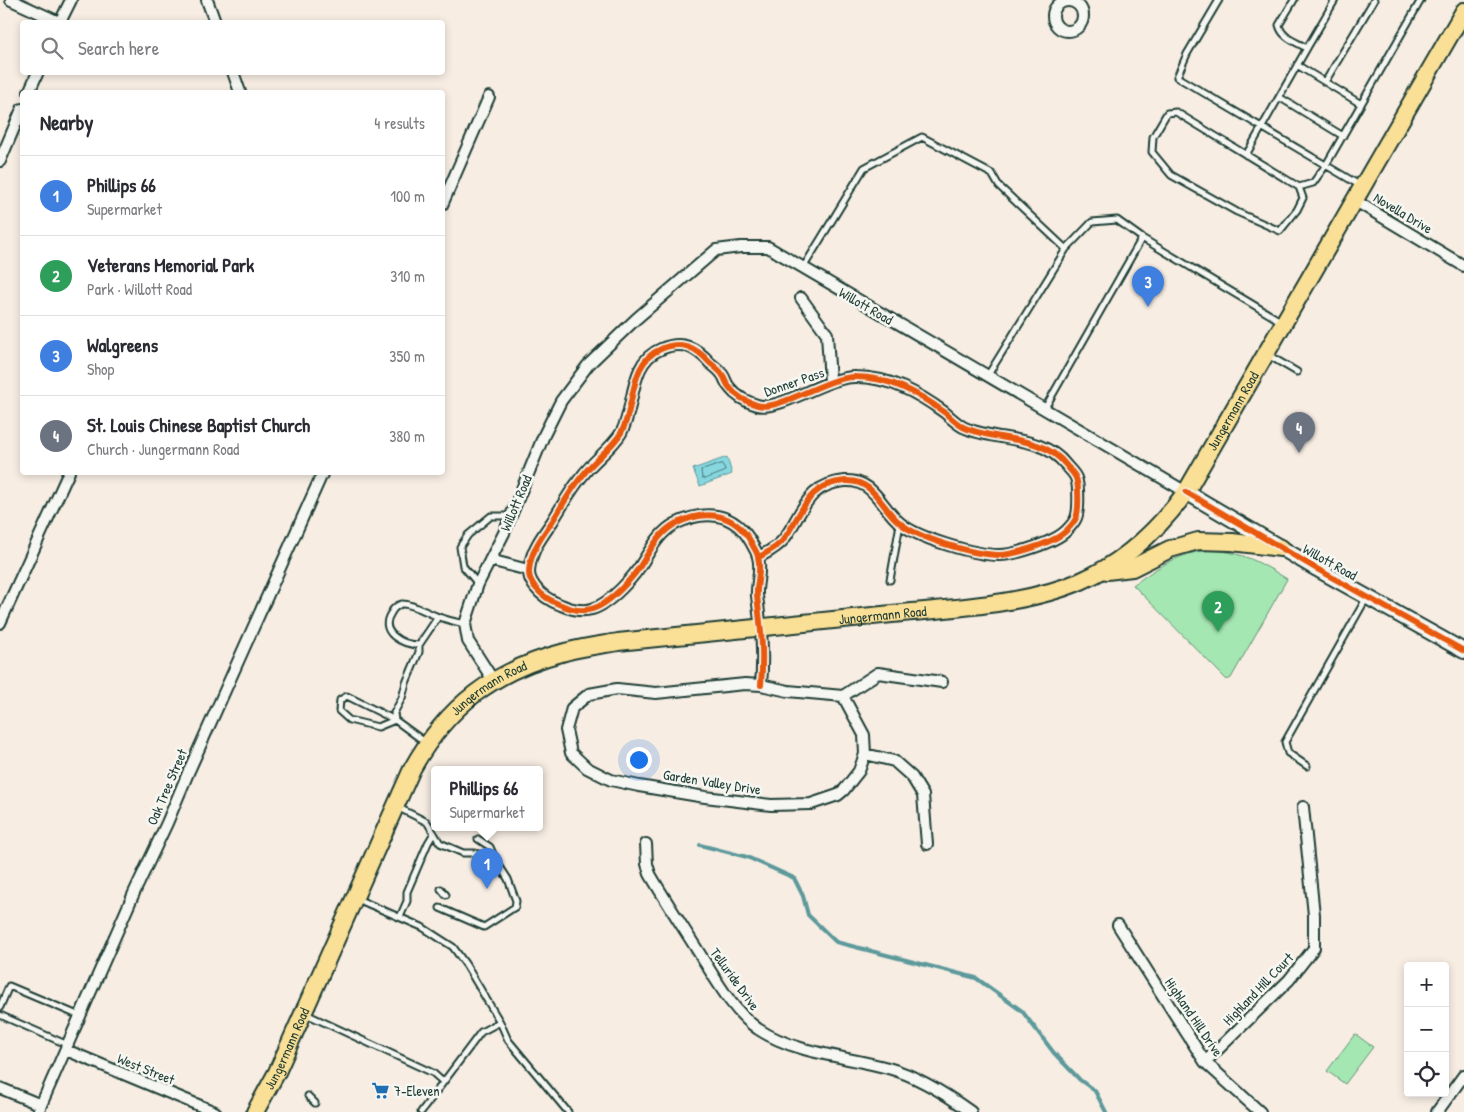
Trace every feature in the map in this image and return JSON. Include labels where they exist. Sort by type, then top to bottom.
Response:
[{"type":"main road","name":"Jungermann Road","points":[[255,1112],[277,1072],[412,769],[427,743],[443,722],[468,698],[493,680],[521,666],[565,652],[618,642],[964,606],[1038,596],[1081,581],[1116,563],[1140,545],[1166,518],[1186,492],[1464,11]]},
{"type":"main road","name":"Willott Road","points":[[1186,492],[1464,651]]},
{"type":"main road","points":[[1098,572],[1132,568],[1177,547],[1198,541],[1232,542],[1281,548]]},
{"type":"street","points":[[11,0],[55,20]]},
{"type":"street","points":[[60,20],[71,0]]},
{"type":"street","points":[[207,0],[214,20]]},
{"type":"street","points":[[30,90],[37,75]]},
{"type":"street","points":[[234,75],[238,90]]},
{"type":"street","points":[[445,198],[489,97]]},
{"type":"street","points":[[0,161],[20,113]]},
{"type":"street","name":"Novella Drive","points":[[1358,193],[1464,266]]},
{"type":"street","name":"Willott Road","points":[[465,624],[478,584],[561,401],[588,365],[636,319],[716,250],[741,247],[768,248],[1186,492]]},
{"type":"street","points":[[801,298],[827,334],[830,382]]},
{"type":"street","name":"Donner Pass","points":[[528,570],[532,554],[570,492],[583,474],[618,437],[628,417],[636,378],[648,356],[660,349],[677,345],[692,347],[701,352],[722,374],[728,387],[742,398],[765,407],[794,398],[830,382],[852,376],[875,378],[905,387],[945,413],[958,424],[973,431],[1026,441],[1045,447],[1062,460],[1076,478],[1078,495],[1076,518],[1063,534],[1033,547],[1000,555],[971,551],[927,539],[900,524],[868,486],[848,480],[815,491],[806,501],[783,541],[759,557]]},
{"type":"street","points":[[0,623],[68,475]]},
{"type":"street","name":"Oak Tree Street","points":[[40,1109],[134,892],[167,823],[322,475]]},
{"type":"street","points":[[490,560],[528,570],[530,580],[540,593],[554,602],[573,610],[592,609],[612,597],[624,586],[644,561],[652,545],[673,525],[710,514],[729,519],[744,530],[759,557],[759,575],[756,591],[762,627],[764,657],[761,685]]},
{"type":"street","points":[[465,624],[468,641],[493,680]]},
{"type":"street","points":[[927,844],[923,795],[912,777],[894,761],[865,754],[864,735],[843,696],[878,673],[942,682]]},
{"type":"street","name":"Garden Valley Drive","points":[[843,696],[788,691],[761,685],[744,684],[656,693],[617,690],[589,694],[572,708],[566,730],[571,753],[588,768],[611,780],[705,797],[771,805],[810,804],[838,795],[858,771],[865,754]]},
{"type":"street","name":"Highland Hill Court","points":[[1205,1062],[1289,980],[1314,948],[1314,915],[1303,807]]},
{"type":"street","name":"Telluride Drive","points":[[646,844],[647,864],[654,880],[710,970],[745,1019],[776,1039],[794,1046],[890,1069],[911,1077],[940,1092],[971,1112]]},
{"type":"street","name":"Highland Hill Drive","points":[[1118,925],[1205,1062],[1260,1112]]},
{"type":"street","name":"West Street","points":[[67,1048],[215,1112]]},
{"type":"street","points":[[1437,1112],[1464,1075]]},
{"type":"street","points":[[0,1088],[40,1109]]},
{"type":"lane","points":[[1219,0],[1187,54],[1177,77],[1326,165],[1358,193]]},
{"type":"lane","points":[[1294,0],[1280,28],[1287,37],[1307,48]]},
{"type":"lane","points":[[1246,155],[1335,0]]},
{"type":"lane","points":[[1325,82],[1374,0]]},
{"type":"lane","points":[[1299,187],[1313,183],[1326,165],[1421,0]]},
{"type":"lane","points":[[1297,65],[1362,104]]},
{"type":"lane","points":[[1279,97],[1343,136]]},
{"type":"lane","points":[[1176,112],[1246,155],[1299,187],[1303,198],[1297,210],[1280,231],[1237,212],[1171,175],[1152,152],[1153,137],[1167,113],[1176,112]]},
{"type":"lane","points":[[803,269],[864,168],[922,137],[992,174],[999,186],[1066,249]]},
{"type":"lane","points":[[988,376],[1066,249],[1092,222],[1117,220],[1142,238],[1283,322]]},
{"type":"lane","points":[[1045,408],[1142,238]]},
{"type":"lane","points":[[1265,354],[1297,372]]},
{"type":"lane","points":[[478,584],[463,566],[460,547],[468,535],[491,516],[510,516]]},
{"type":"lane","points":[[890,580],[900,524]]},
{"type":"lane","points":[[1307,766],[1288,753],[1286,742],[1367,597]]},
{"type":"lane","points":[[419,645],[412,645],[392,636],[387,626],[387,619],[394,608],[402,604],[465,624]]},
{"type":"lane","points":[[395,720],[394,713],[402,698],[419,645],[438,617]]},
{"type":"lane","points":[[395,720],[378,727],[349,720],[339,711],[340,700],[347,696],[395,720],[427,743]]},
{"type":"lane","points":[[395,806],[427,822],[431,828]]},
{"type":"lane","points":[[427,822],[431,821]]},
{"type":"lane","points":[[400,917],[407,901],[407,892],[419,862],[434,833]]},
{"type":"lane","points":[[434,833],[440,843],[463,853],[475,853],[495,859]]},
{"type":"lane","points":[[440,908],[484,926],[515,907],[516,901],[508,878],[495,859],[490,847],[478,838]]},
{"type":"lane","points":[[419,862],[424,868]]},
{"type":"lane","points":[[441,889],[446,895]]},
{"type":"lane","points":[[354,898],[431,931],[453,947],[500,1022],[508,1040],[568,1112]]},
{"type":"lane","points":[[0,1007],[9,986],[81,1016]]},
{"type":"lane","points":[[304,1013],[432,1073],[442,1082]]},
{"type":"lane","points":[[0,1015],[67,1048]]},
{"type":"lane","points":[[421,1112],[481,1032],[500,1022]]},
{"type":"lane","points":[[308,1096],[315,1102]]},
{"type":"green space","points":[[1212,550],[1233,553],[1251,559],[1287,579],[1231,678],[1227,680],[1133,585],[1151,572],[1180,557],[1200,551]]},
{"type":"green space","points":[[1355,1034],[1373,1047],[1345,1084],[1327,1071]]},
{"type":"water","points":[[727,457],[732,474],[700,486],[693,469]]},
{"type":"waterway","points":[[700,845],[747,857],[794,878],[803,896],[808,915],[836,942],[976,978],[1022,1011],[1054,1053],[1080,1080],[1095,1091],[1106,1112]]},
{"type":"cycle path","points":[[759,557],[782,542],[807,501],[822,488],[832,483],[845,481],[863,485],[870,489],[900,523],[908,529],[932,540],[962,549],[999,555],[1015,553],[1034,547],[1066,531],[1077,515],[1077,482],[1066,465],[1056,455],[1044,448],[1031,443],[976,432],[963,427],[924,399],[903,387],[891,383],[868,378],[844,378],[778,403],[766,406],[757,405],[735,394],[728,386],[724,376],[694,349],[676,345],[661,349],[650,355],[638,374],[626,422],[621,433],[579,480],[542,537],[531,558],[530,579],[540,593],[553,602],[576,610],[592,609],[614,596],[621,589],[640,566],[657,540],[670,527],[697,516],[708,515],[727,519],[744,532],[756,551],[759,562],[757,596],[762,651],[761,685]]},
{"type":"cycle path","points":[[1186,492],[1317,569],[1464,651]]},
{"type":"place","name":"Walgreens","points":[[1148,307]]},
{"type":"place","name":"St. Louis Chinese Baptist Church","points":[[1299,453]]},
{"type":"place","name":"Veterans Memorial Park","points":[[1218,632]]},
{"type":"place","name":"Phillips 66","points":[[487,889]]},
{"type":"place","name":"7-Eleven","points":[[380,1091]]}]
